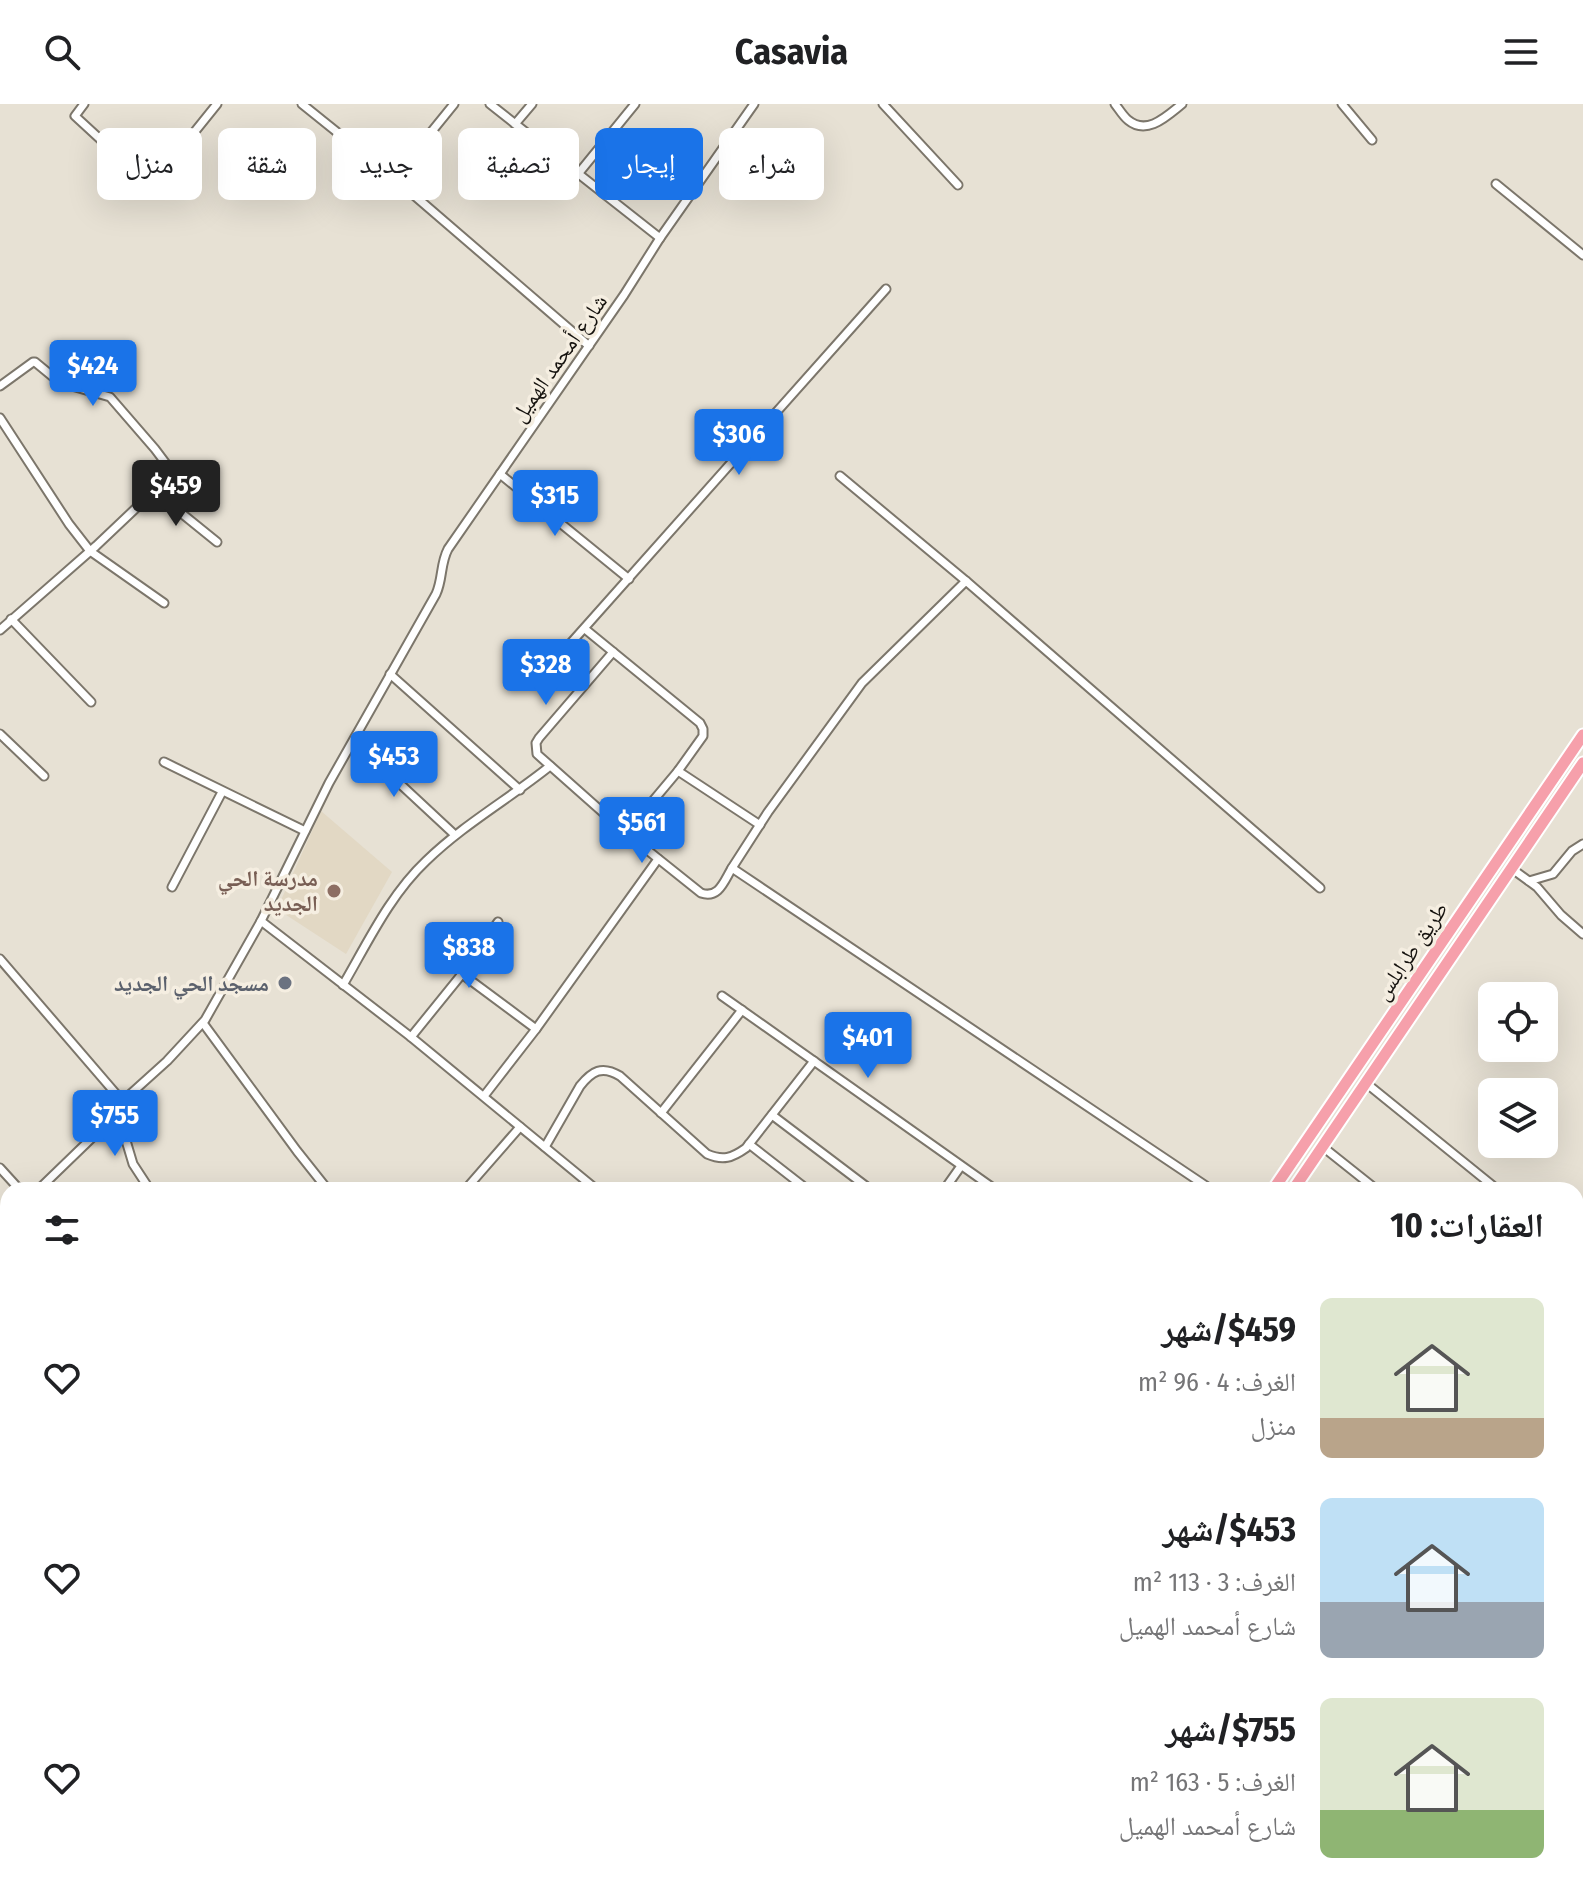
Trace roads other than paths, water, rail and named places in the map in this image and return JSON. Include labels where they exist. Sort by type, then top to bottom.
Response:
[{"type":"highway","name":"طريق طرابلس","points":[[1278,1182],[1583,735]]},
{"type":"highway","points":[[1299,1182],[1583,763]]},
{"type":"street","points":[[84,104],[75,116],[151,186],[217,104]]},
{"type":"street","points":[[302,104],[332,128]]},
{"type":"street","points":[[435,128],[454,104]]},
{"type":"street","points":[[490,104],[520,128]]},
{"type":"street","points":[[515,124],[532,104]]},
{"type":"street","points":[[579,173],[635,104]]},
{"type":"street","name":"شارع أمحمد الهميل","points":[[46,1182],[167,1061],[214,1007],[261,921],[329,783],[436,594],[443,558],[448,549],[754,104]]},
{"type":"street","points":[[883,104],[958,185]]},
{"type":"street","points":[[1115,104],[1130,122],[1143,126],[1153,126],[1182,104]]},
{"type":"street","points":[[1342,104],[1372,140]]},
{"type":"street","points":[[579,175],[660,238]]},
{"type":"street","points":[[1496,184],[1583,255]]},
{"type":"street","points":[[420,200],[589,346]]},
{"type":"street","points":[[570,644],[886,289]]},
{"type":"street","points":[[0,386],[35,362],[65,384],[110,397],[172,472],[90,551],[0,630]]},
{"type":"street","points":[[0,418],[90,551],[164,603]]},
{"type":"street","points":[[500,474],[629,579]]},
{"type":"street","points":[[840,476],[1320,888]]},
{"type":"street","points":[[154,491],[217,542]]},
{"type":"street","points":[[613,652],[539,738],[537,754],[658,859],[705,895],[713,894],[862,683],[966,581]]},
{"type":"street","points":[[11,619],[91,702]]},
{"type":"street","points":[[585,629],[702,726],[703,736],[626,833]]},
{"type":"street","points":[[390,674],[520,790]]},
{"type":"street","points":[[0,734],[44,776]]},
{"type":"street","points":[[354,741],[455,835]]},
{"type":"street","points":[[164,762],[305,831]]},
{"type":"street","points":[[343,985],[397,894],[425,861],[455,835],[550,766]]},
{"type":"street","points":[[678,771],[760,825]]},
{"type":"street","points":[[172,887],[222,792]]},
{"type":"street","points":[[1529,881],[1553,874],[1572,851],[1583,844]]},
{"type":"street","points":[[484,1096],[658,859]]},
{"type":"street","points":[[732,868],[1200,1182]]},
{"type":"street","points":[[1511,868],[1543,892],[1561,915],[1583,934]]},
{"type":"street","points":[[261,921],[411,1037],[587,1182]]},
{"type":"street","points":[[411,1037],[462,974],[498,922]]},
{"type":"street","points":[[0,959],[120,1105],[133,1164],[145,1182]]},
{"type":"street","points":[[462,974],[536,1029]]},
{"type":"street","points":[[722,996],[984,1182]]},
{"type":"street","points":[[661,1113],[742,1010]]},
{"type":"street","points":[[203,1023],[322,1182]]},
{"type":"street","points":[[545,1147],[587,1077],[596,1071],[611,1071],[707,1154],[726,1159],[749,1144],[814,1061]]},
{"type":"street","points":[[1366,1083],[1488,1182]]},
{"type":"street","points":[[772,1115],[860,1182]]},
{"type":"street","points":[[472,1182],[520,1127]]},
{"type":"street","points":[[749,1144],[798,1182]]},
{"type":"street","points":[[1323,1147],[1367,1182]]},
{"type":"street","points":[[950,1182],[961,1166]]},
{"type":"place","name":"مدرسة الحي الجديد","points":[[334,891]]},
{"type":"place","name":"مسجد الحي الجديد","points":[[285,983]]}]
